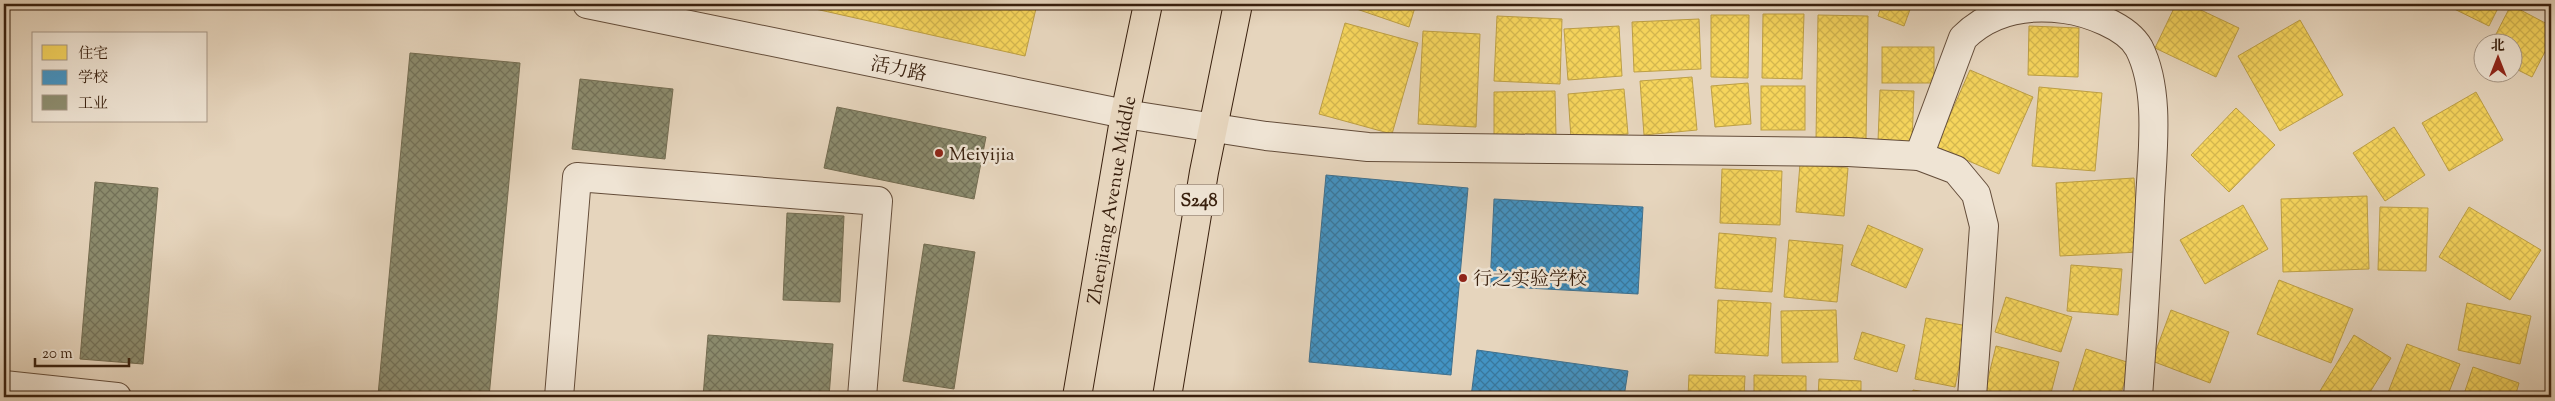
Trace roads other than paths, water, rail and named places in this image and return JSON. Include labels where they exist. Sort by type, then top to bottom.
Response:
[{"type":"main road","name":"Zhenjiang Avenue Middle","points":[[1077,397],[1125,114],[1148,4]]},
{"type":"main road","name":"S248","points":[[1167,397],[1212,128],[1238,4]]},
{"type":"street","name":"活力路","points":[[587,4],[1125,114],[1212,128],[1368,147],[1848,152],[1919,156],[1956,170],[1976,194],[1984,226],[1972,397]]},
{"type":"street","points":[[1919,156],[1964,38],[1976,25],[1996,14],[2022,8],[2050,7],[2088,13],[2110,22],[2138,46],[2148,71],[2153,124],[2147,270],[2138,397]]},
{"type":"street","points":[[559,397],[577,177],[878,201],[862,397]]},
{"type":"street","points":[[4,385],[104,397]]},
{"type":"place","name":"Meiyijia","points":[[939,153]]},
{"type":"place","name":"行之实验学校","points":[[1463,278]]}]
